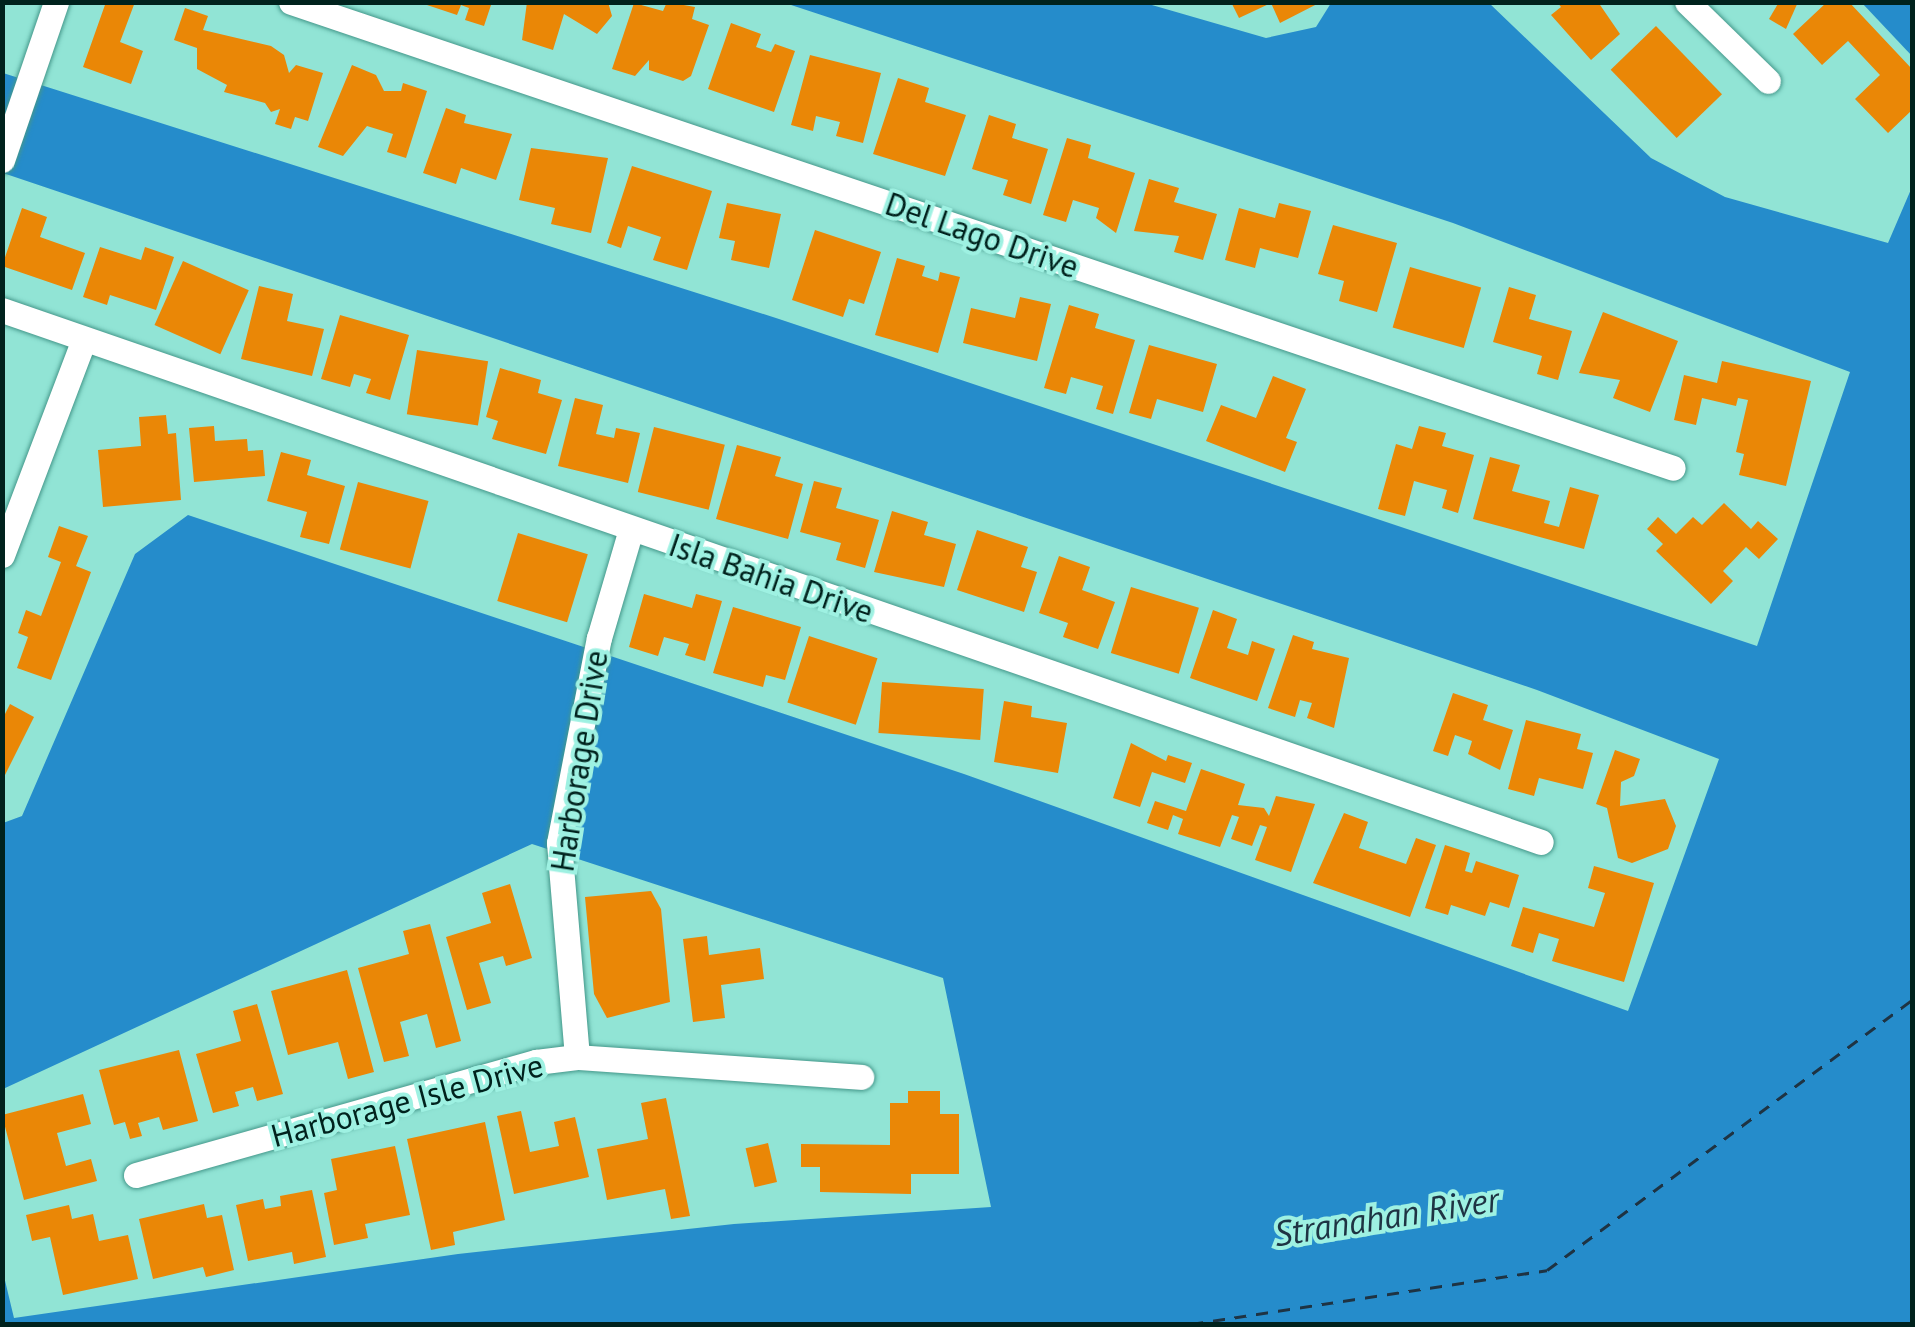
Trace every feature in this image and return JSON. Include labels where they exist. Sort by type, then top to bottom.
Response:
[{"type":"street","points":[[2,160],[56,2]]},
{"type":"street","name":"Del Lago Drive","points":[[292,2],[1673,468]]},
{"type":"street","points":[[1688,2],[1768,81]]},
{"type":"street","name":"Isla Bahia Drive","points":[[2,310],[83,342],[1541,842]]},
{"type":"street","points":[[2,555],[83,342]]},
{"type":"street","name":"Harborage Drive","points":[[577,1056],[558,887],[576,743],[599,638],[630,529]]},
{"type":"street","name":"Harborage Isle Drive","points":[[136,1174],[536,1062],[577,1056],[861,1077]]},
{"type":"water","name":"Stranahan River","points":[[785,3],[1145,3],[1266,38],[1316,27],[1331,3],[1489,3],[1651,158],[1725,197],[1888,243],[1912,187],[1912,1324],[3,1324],[2,1268],[14,1318],[458,1254],[734,1224],[991,1207],[943,978],[532,844],[3,1089],[3,823],[22,816],[135,554],[188,515],[964,774],[1628,1011],[1719,759],[1537,690],[3,173],[3,73],[779,319],[1757,646],[1850,372],[1453,223]]},
{"type":"water","points":[[1862,3],[1912,3],[1912,56]]},
{"type":"building","points":[[106,2],[135,2],[120,42],[143,51],[131,84],[83,67]]},
{"type":"building","points":[[418,2],[492,2],[484,26],[465,20],[469,8],[461,5],[457,15]]},
{"type":"building","points":[[527,2],[608,2],[612,16],[597,34],[564,14],[553,50],[522,40]]},
{"type":"building","points":[[667,2],[695,7],[692,19],[709,25],[691,76],[683,81],[649,70],[649,60],[635,76],[612,69],[634,3],[663,11]]},
{"type":"building","points":[[1231,2],[1321,2],[1280,23],[1271,3],[1239,18]]},
{"type":"building","points":[[1557,2],[1598,2],[1620,34],[1591,60],[1551,15],[1561,7]]},
{"type":"building","points":[[1779,2],[1798,2],[1786,29],[1769,19]]},
{"type":"building","points":[[1827,2],[1849,2],[1912,69],[1912,110],[1888,133],[1855,99],[1880,75],[1848,41],[1822,65],[1793,34]]},
{"type":"building","points":[[185,8],[208,16],[203,30],[271,46],[284,55],[289,73],[296,65],[323,73],[308,121],[295,117],[291,129],[275,124],[280,109],[271,112],[265,103],[224,92],[227,85],[197,69],[197,48],[174,40]]},
{"type":"building","points":[[731,23],[761,34],[756,47],[771,52],[775,44],[795,51],[774,112],[708,89]]},
{"type":"building","points":[[1656,26],[1722,94],[1677,138],[1611,70]]},
{"type":"building","points":[[810,55],[881,73],[863,143],[836,136],[840,122],[816,116],[813,131],[791,125]]},
{"type":"building","points":[[352,65],[376,75],[384,91],[401,91],[403,83],[427,91],[406,158],[387,152],[393,134],[367,126],[343,156],[318,147]]},
{"type":"building","points":[[898,78],[929,88],[925,102],[966,115],[945,176],[873,154]]},
{"type":"building","points":[[446,108],[466,115],[464,123],[512,134],[496,180],[461,168],[456,184],[423,173]]},
{"type":"building","points":[[989,115],[1016,124],[1012,138],[1048,149],[1031,204],[1003,195],[1008,180],[972,169]]},
{"type":"building","points":[[1067,138],[1091,145],[1088,158],[1135,173],[1116,233],[1096,218],[1099,208],[1073,200],[1066,222],[1043,215]]},
{"type":"building","points":[[531,148],[608,158],[591,233],[551,224],[555,208],[519,200]]},
{"type":"building","points":[[632,166],[712,191],[687,270],[653,260],[661,237],[628,226],[621,248],[607,243]]},
{"type":"building","points":[[1149,179],[1179,188],[1174,202],[1217,214],[1203,260],[1174,252],[1179,236],[1134,231]]},
{"type":"building","points":[[727,203],[781,214],[769,268],[731,260],[735,241],[719,238]]},
{"type":"building","points":[[1279,203],[1311,211],[1298,258],[1260,248],[1255,268],[1225,260],[1239,208],[1275,218]]},
{"type":"building","points":[[22,208],[47,217],[40,237],[85,253],[72,290],[2,266]]},
{"type":"building","points":[[1333,225],[1397,243],[1377,312],[1339,301],[1344,281],[1318,274]]},
{"type":"building","points":[[815,230],[881,252],[864,304],[849,299],[843,317],[792,300]]},
{"type":"building","points":[[100,247],[141,260],[145,247],[174,257],[156,310],[110,295],[107,305],[83,297]]},
{"type":"building","points":[[897,258],[925,266],[922,276],[938,281],[940,272],[960,277],[938,353],[875,335]]},
{"type":"building","points":[[183,261],[249,290],[220,354],[155,325]]},
{"type":"building","points":[[1410,267],[1481,287],[1464,348],[1393,328]]},
{"type":"building","points":[[259,286],[293,294],[287,321],[324,329],[312,376],[241,359]]},
{"type":"building","points":[[1509,287],[1536,295],[1529,319],[1572,331],[1558,380],[1537,374],[1542,356],[1493,342]]},
{"type":"building","points":[[1020,297],[1051,304],[1037,361],[963,343],[971,308],[1015,318]]},
{"type":"building","points":[[1069,305],[1099,314],[1095,328],[1135,340],[1113,414],[1096,409],[1103,386],[1071,377],[1066,394],[1044,388]]},
{"type":"building","points":[[1603,312],[1678,341],[1650,412],[1613,398],[1620,380],[1579,373]]},
{"type":"building","points":[[340,315],[409,335],[390,400],[366,393],[371,379],[354,374],[350,387],[321,379]]},
{"type":"building","points":[[1149,345],[1217,364],[1203,412],[1157,399],[1151,419],[1129,413]]},
{"type":"building","points":[[417,350],[488,361],[478,425],[407,414]]},
{"type":"building","points":[[1722,361],[1811,381],[1786,486],[1739,475],[1744,454],[1736,452],[1748,400],[1738,398],[1736,406],[1702,398],[1696,425],[1674,420],[1684,375],[1717,383]]},
{"type":"building","points":[[500,368],[541,380],[538,393],[562,400],[546,454],[492,439],[498,421],[486,417]]},
{"type":"building","points":[[1273,376],[1306,389],[1286,438],[1297,442],[1285,472],[1206,441],[1221,405],[1256,418]]},
{"type":"building","points":[[575,398],[603,405],[596,434],[614,438],[616,428],[640,433],[628,483],[558,466]]},
{"type":"building","points":[[166,415],[168,434],[176,433],[181,500],[103,507],[98,450],[141,446],[139,417]]},
{"type":"building","points":[[214,426],[215,441],[247,439],[248,451],[263,450],[265,476],[194,482],[189,428]]},
{"type":"building","points":[[1419,426],[1446,433],[1442,446],[1474,455],[1458,513],[1442,508],[1447,490],[1414,481],[1405,516],[1378,509],[1396,444],[1412,449]]},
{"type":"building","points":[[654,427],[725,445],[709,510],[638,492]]},
{"type":"building","points":[[737,445],[781,457],[775,476],[803,484],[788,539],[716,519]]},
{"type":"building","points":[[281,452],[311,460],[307,475],[345,486],[329,544],[300,537],[307,512],[267,501]]},
{"type":"building","points":[[1490,457],[1520,465],[1512,491],[1550,501],[1544,523],[1559,527],[1570,487],[1599,495],[1584,549],[1473,519]]},
{"type":"building","points":[[814,481],[842,488],[836,508],[879,520],[865,568],[836,560],[841,543],[800,532]]},
{"type":"building","points":[[358,482],[429,501],[410,569],[340,550]]},
{"type":"building","points":[[1724,503],[1751,529],[1758,521],[1778,539],[1759,559],[1746,547],[1723,571],[1733,581],[1711,604],[1656,551],[1663,544],[1647,529],[1658,517],[1676,534],[1693,517],[1702,525]]},
{"type":"building","points":[[892,511],[928,522],[924,535],[956,544],[944,587],[874,572]]},
{"type":"building","points":[[59,526],[88,536],[76,566],[91,572],[51,680],[17,668],[28,637],[18,633],[26,610],[41,616],[61,562],[48,557]]},
{"type":"building","points":[[977,530],[1028,547],[1021,567],[1037,572],[1024,612],[957,590]]},
{"type":"building","points":[[518,533],[588,554],[567,622],[497,601]]},
{"type":"building","points":[[1059,556],[1090,567],[1082,590],[1115,602],[1098,649],[1063,637],[1068,623],[1039,613]]},
{"type":"building","points":[[1131,587],[1199,608],[1179,674],[1111,653]]},
{"type":"building","points":[[644,594],[692,608],[696,594],[722,601],[705,661],[685,655],[689,644],[664,637],[658,656],[629,647]]},
{"type":"building","points":[[733,607],[801,627],[785,680],[766,675],[763,687],[713,673]]},
{"type":"building","points":[[1213,610],[1237,619],[1227,648],[1248,655],[1252,641],[1275,649],[1257,701],[1190,678]]},
{"type":"building","points":[[1293,635],[1314,642],[1312,649],[1349,658],[1334,728],[1307,718],[1312,703],[1300,700],[1295,717],[1268,708]]},
{"type":"building","points":[[809,636],[877,658],[856,725],[787,703]]},
{"type":"building","points":[[882,682],[984,689],[980,740],[878,733]]},
{"type":"building","points":[[1453,693],[1488,705],[1483,720],[1513,730],[1500,770],[1468,754],[1472,741],[1455,735],[1448,756],[1433,751]]},
{"type":"building","points":[[1004,701],[1032,706],[1031,717],[1067,723],[1058,773],[994,762]]},
{"type":"building","points":[[10,704],[34,717],[2,781],[2,720]]},
{"type":"building","points":[[1526,720],[1581,734],[1577,749],[1593,753],[1583,789],[1539,778],[1534,796],[1508,789]]},
{"type":"building","points":[[1131,743],[1166,761],[1168,755],[1192,763],[1185,783],[1152,772],[1140,807],[1113,798]]},
{"type":"building","points":[[1615,750],[1640,759],[1634,776],[1621,782],[1620,806],[1665,799],[1676,826],[1668,849],[1632,863],[1618,858],[1607,808],[1596,804]]},
{"type":"building","points":[[1201,769],[1245,784],[1238,805],[1264,808],[1269,816],[1276,796],[1315,804],[1291,872],[1255,860],[1267,827],[1260,825],[1252,846],[1231,839],[1239,817],[1232,815],[1220,847],[1178,834],[1183,819],[1173,815],[1168,830],[1147,823],[1155,801],[1186,811]]},
{"type":"building","points":[[1344,813],[1368,822],[1359,848],[1406,864],[1416,838],[1436,845],[1410,917],[1313,883]]},
{"type":"building","points":[[1445,845],[1470,853],[1465,871],[1472,873],[1476,861],[1519,875],[1509,908],[1490,902],[1485,916],[1451,905],[1448,915],[1425,908]]},
{"type":"building","points":[[1594,866],[1654,883],[1624,982],[1552,961],[1559,939],[1539,933],[1533,953],[1511,946],[1523,907],[1594,927],[1605,893],[1588,888]]},
{"type":"building","points":[[510,884],[532,958],[506,966],[503,956],[479,963],[491,1003],[467,1010],[446,937],[491,923],[482,893]]},
{"type":"building","points":[[651,891],[661,909],[670,1002],[607,1018],[594,994],[585,897]]},
{"type":"building","points":[[430,924],[461,1041],[436,1048],[427,1014],[400,1022],[409,1056],[384,1062],[358,968],[409,954],[403,931]]},
{"type":"building","points":[[707,936],[709,955],[760,948],[764,979],[721,985],[725,1018],[693,1022],[683,939]]},
{"type":"building","points":[[347,970],[374,1072],[348,1079],[338,1042],[288,1055],[271,991]]},
{"type":"building","points":[[257,1004],[283,1094],[257,1101],[253,1087],[235,1092],[239,1106],[213,1113],[196,1054],[241,1041],[233,1011]]},
{"type":"building","points":[[179,1050],[198,1121],[163,1130],[159,1117],[138,1123],[142,1136],[130,1139],[125,1122],[114,1125],[99,1070]]},
{"type":"building","points":[[908,1091],[940,1091],[940,1114],[959,1114],[959,1174],[911,1174],[911,1194],[820,1192],[820,1167],[801,1167],[801,1144],[890,1145],[890,1103],[908,1103]]},
{"type":"building","points":[[83,1094],[91,1124],[57,1133],[66,1166],[91,1159],[97,1181],[24,1200],[2,1115]]},
{"type":"building","points":[[666,1098],[690,1216],[671,1219],[665,1189],[607,1200],[597,1149],[648,1139],[641,1103]]},
{"type":"building","points":[[521,1111],[530,1152],[559,1146],[554,1122],[575,1117],[589,1177],[514,1194],[497,1116]]},
{"type":"building","points":[[485,1122],[505,1220],[453,1232],[455,1245],[431,1250],[407,1139]]},
{"type":"building","points":[[768,1143],[777,1182],[755,1187],[746,1148]]},
{"type":"building","points":[[395,1146],[410,1215],[365,1224],[368,1238],[334,1245],[324,1193],[337,1190],[331,1159]]},
{"type":"building","points":[[312,1190],[326,1257],[294,1264],[292,1252],[248,1261],[236,1205],[263,1199],[265,1209],[281,1206],[280,1196]]},
{"type":"building","points":[[204,1204],[207,1218],[222,1215],[234,1270],[206,1277],[203,1267],[153,1279],[139,1219]]},
{"type":"building","points":[[69,1205],[72,1219],[93,1214],[99,1241],[128,1235],[138,1279],[63,1295],[50,1237],[32,1241],[26,1215]]},
{"type":"ferry route","points":[[1191,1324],[1547,1270],[1912,1000]]}]
